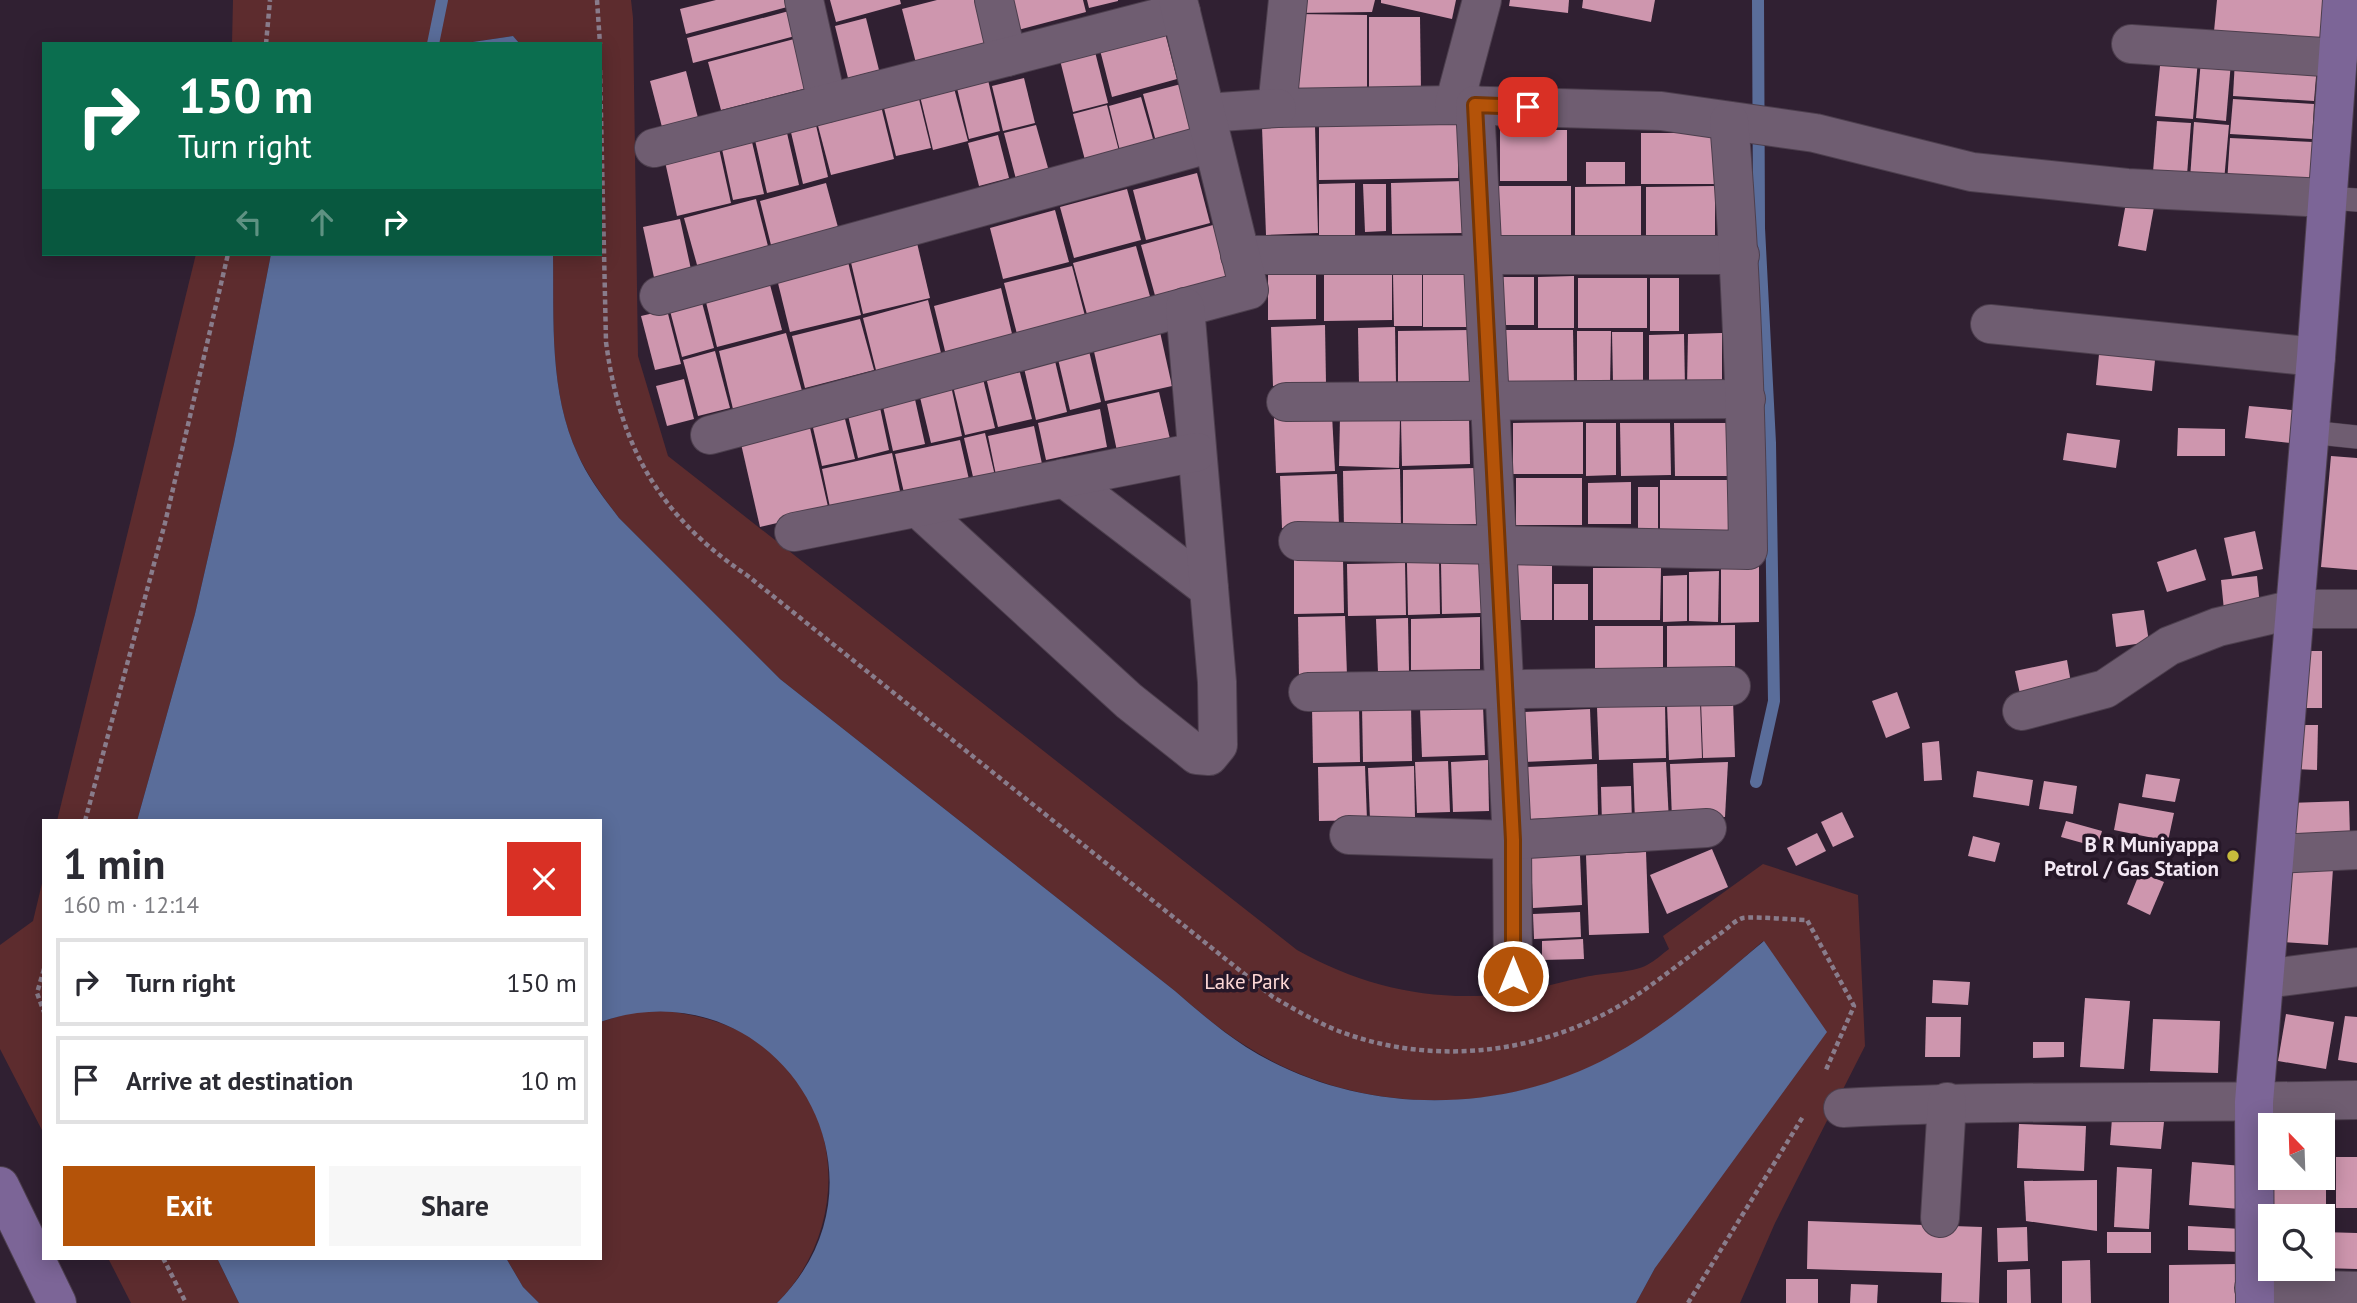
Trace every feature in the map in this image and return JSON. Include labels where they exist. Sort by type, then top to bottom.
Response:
[{"type":"street","points":[[804,0],[827,103]]},
{"type":"street","points":[[994,0],[1007,57]]},
{"type":"street","points":[[1278,108],[1288,0]]},
{"type":"street","points":[[1482,0],[1464,105],[1482,255],[1513,840],[1513,976]]},
{"type":"street","points":[[2342,0],[2337,58],[2345,108],[2342,199],[2316,356],[2254,1102],[2254,1296],[2357,1292]]},
{"type":"street","points":[[654,148],[1007,57],[1179,6],[1249,290],[710,435]]},
{"type":"street","points":[[2131,44],[2337,58]]},
{"type":"street","points":[[659,296],[1278,108],[1464,105],[1661,111],[1815,132],[1972,172],[2127,188],[2342,199]]},
{"type":"street","points":[[1298,541],[1748,550],[1740,255],[1728,121]]},
{"type":"street","points":[[1240,255],[1740,255]]},
{"type":"street","points":[[918,508],[1129,701],[1197,755],[1209,756],[1218,745],[1217,682],[1185,307]]},
{"type":"street","points":[[1990,324],[2316,356]]},
{"type":"street","points":[[1286,402],[1746,399]]},
{"type":"street","points":[[794,532],[1197,452]]},
{"type":"street","points":[[1064,478],[1209,589]]},
{"type":"street","points":[[2022,711],[2105,689],[2169,646],[2218,627],[2295,609],[2357,609]]},
{"type":"street","points":[[1308,692],[1731,686]]},
{"type":"street","points":[[1349,835],[1513,840],[1707,828]]},
{"type":"street","points":[[2275,854],[2357,850]]},
{"type":"street","points":[[2265,979],[2357,967]]},
{"type":"street","points":[[1843,1108],[1947,1102],[2357,1100]]},
{"type":"street","points":[[1940,1218],[1947,1102]]},
{"type":"street","points":[[0,1186],[57,1303]]},
{"type":"lane","points":[[2309,432],[2357,437]]},
{"type":"path","points":[[266,42],[270,0]]},
{"type":"path","points":[[597,0],[600,42]]},
{"type":"path","points":[[86,819],[166,523],[228,256]]},
{"type":"path","points":[[42,976],[37,993],[42,1007]]},
{"type":"path","points":[[164,1260],[186,1303]]},
{"type":"green space","name":"Lake Park","points":[[233,0],[631,0],[638,356],[668,456],[1297,950],[1347,974],[1398,989],[1451,996],[1506,994],[1647,965],[1669,949],[1663,936],[1763,864],[1858,895],[1865,1046],[1775,1223],[1740,1303],[1636,1303],[1655,1268],[1763,941],[1690,1003],[1632,1045],[1567,1077],[1522,1090],[1475,1098],[1427,1100],[1380,1096],[1333,1086],[1288,1069],[1246,1046],[1209,1020],[780,679],[619,518],[592,480],[578,455],[562,406],[555,356],[553,256],[602,256],[602,42],[518,42],[513,36],[472,42],[232,42]]},
{"type":"green space","points":[[196,256],[271,256],[234,444],[195,614],[138,819],[57,819]]},
{"type":"green space","points":[[42,883],[42,1130],[0,1049],[0,945],[33,921]]},
{"type":"green space","points":[[666,1011],[690,1015],[736,1029],[757,1041],[786,1066],[808,1097],[822,1131],[828,1167],[827,1203],[818,1239],[801,1273],[777,1303],[539,1303],[523,1287],[507,1260],[602,1260],[602,1021],[634,1012]]},
{"type":"green space","points":[[109,1260],[218,1260],[239,1303],[131,1303]]},
{"type":"water","points":[[513,36],[518,42],[472,42]]},
{"type":"water","points":[[271,256],[553,256],[555,356],[562,406],[582,463],[619,518],[780,679],[1246,1047],[1288,1070],[1333,1086],[1380,1096],[1427,1100],[1475,1098],[1522,1090],[1568,1076],[1632,1044],[1690,1002],[1764,941],[1827,1032],[1655,1268],[1636,1303],[777,1303],[814,1251],[829,1196],[824,1141],[803,1091],[767,1050],[719,1022],[663,1012],[602,1022],[602,819],[138,819],[195,614],[234,444]]},
{"type":"water","points":[[218,1260],[507,1260],[523,1287],[539,1303],[239,1303]]},
{"type":"building","points":[[716,0],[789,0],[791,6],[686,34],[680,9]]},
{"type":"building","points":[[830,0],[900,0],[901,4],[836,22]]},
{"type":"building","points":[[937,0],[974,0],[986,45],[916,63],[902,9]]},
{"type":"building","points":[[1010,0],[1083,0],[1086,12],[1018,30]]},
{"type":"building","points":[[1087,0],[1118,0],[1118,1],[1089,8]]},
{"type":"building","points":[[1296,0],[1375,0],[1372,12],[1293,13]]},
{"type":"building","points":[[1381,0],[1456,0],[1452,19],[1381,3]]},
{"type":"building","points":[[1510,0],[1569,0],[1568,13],[1509,6]]},
{"type":"building","points":[[1583,0],[1655,0],[1651,22],[1582,8]]},
{"type":"building","points":[[2217,0],[2323,0],[2319,51],[2213,42]]},
{"type":"building","points":[[789,11],[795,36],[693,63],[687,38]]},
{"type":"building","points":[[1296,14],[1367,15],[1367,91],[1296,91]]},
{"type":"building","points":[[1369,17],[1420,17],[1421,92],[1369,92]]},
{"type":"building","points":[[866,18],[879,70],[848,78],[835,26]]},
{"type":"building","points":[[1165,33],[1177,79],[1112,97],[1100,50]]},
{"type":"building","points":[[798,38],[811,87],[721,110],[708,62]]},
{"type":"building","points":[[1094,48],[1108,103],[1073,112],[1059,56]]},
{"type":"building","points":[[2161,56],[2198,59],[2193,119],[2155,116]]},
{"type":"building","points":[[2201,60],[2231,62],[2226,121],[2196,118]]},
{"type":"building","points":[[2235,60],[2317,65],[2314,101],[2233,96]]},
{"type":"building","points":[[686,71],[698,118],[662,127],[650,81]]},
{"type":"building","points":[[1024,78],[1035,123],[1003,131],[992,86]]},
{"type":"building","points":[[988,80],[1000,131],[969,139],[957,88]]},
{"type":"building","points":[[1181,84],[1195,138],[1158,149],[1143,94]]},
{"type":"building","points":[[954,88],[968,141],[933,150],[920,96]]},
{"type":"building","points":[[918,95],[931,148],[896,156],[883,104]]},
{"type":"building","points":[[1141,97],[1155,146],[1121,155],[1109,106]]},
{"type":"building","points":[[2233,99],[2314,104],[2312,139],[2230,134]]},
{"type":"building","points":[[1107,105],[1120,155],[1086,164],[1073,114]]},
{"type":"building","points":[[881,106],[894,159],[831,175],[817,122]]},
{"type":"building","points":[[815,121],[828,177],[803,184],[790,128]]},
{"type":"building","points":[[2157,121],[2191,123],[2187,175],[2153,172]]},
{"type":"building","points":[[1458,122],[1458,178],[1319,180],[1319,125]]},
{"type":"building","points":[[2194,122],[2229,125],[2224,181],[2190,179]]},
{"type":"building","points":[[1036,125],[1050,175],[1017,183],[1004,133]]},
{"type":"building","points":[[1315,126],[1318,233],[1266,235],[1262,127]]},
{"type":"building","points":[[1500,130],[1567,130],[1567,181],[1500,181]]},
{"type":"building","points":[[787,133],[799,185],[767,193],[755,140]]},
{"type":"building","points":[[1641,133],[1714,133],[1714,184],[1641,184]]},
{"type":"building","points":[[998,135],[1009,178],[979,186],[968,143]]},
{"type":"building","points":[[2230,138],[2313,142],[2310,188],[2227,183]]},
{"type":"building","points":[[752,142],[764,194],[733,200],[722,149]]},
{"type":"building","points":[[718,144],[731,203],[677,216],[664,157]]},
{"type":"building","points":[[1586,162],[1625,162],[1625,184],[1586,184]]},
{"type":"building","points":[[1197,173],[1210,223],[1146,240],[1133,190]]},
{"type":"building","points":[[1463,181],[1464,233],[1392,234],[1391,183]]},
{"type":"building","points":[[826,183],[839,231],[772,249],[760,201]]},
{"type":"building","points":[[1355,183],[1355,235],[1319,236],[1319,184]]},
{"type":"building","points":[[1363,184],[1386,184],[1386,231],[1365,232]]},
{"type":"building","points":[[1498,186],[1571,186],[1571,240],[1499,240]]},
{"type":"building","points":[[1641,186],[1641,239],[1575,240],[1575,187]]},
{"type":"building","points":[[1715,186],[1715,242],[1646,242],[1646,187]]},
{"type":"building","points":[[1127,189],[1141,240],[1074,258],[1060,207]]},
{"type":"building","points":[[756,199],[770,254],[699,272],[684,218]]},
{"type":"building","points":[[2126,203],[2154,207],[2146,251],[2118,246]]},
{"type":"building","points":[[1055,210],[1069,262],[1003,279],[990,228]]},
{"type":"building","points":[[680,219],[692,274],[655,282],[643,227]]},
{"type":"building","points":[[1213,225],[1228,279],[1156,299],[1141,245]]},
{"type":"building","points":[[917,243],[930,298],[863,314],[850,258]]},
{"type":"building","points":[[1136,246],[1151,300],[1088,318],[1073,263]]},
{"type":"building","points":[[848,262],[861,315],[790,332],[777,279]]},
{"type":"building","points":[[1072,266],[1085,316],[1017,334],[1004,283]]},
{"type":"building","points":[[1470,271],[1470,327],[1423,327],[1423,272]]},
{"type":"building","points":[[1392,272],[1392,320],[1324,321],[1324,273]]},
{"type":"building","points":[[1422,272],[1422,326],[1394,326],[1393,273]]},
{"type":"building","points":[[1316,274],[1316,319],[1268,320],[1268,275]]},
{"type":"building","points":[[1574,276],[1574,328],[1538,328],[1538,277]]},
{"type":"building","points":[[1503,277],[1534,277],[1534,325],[1503,325]]},
{"type":"building","points":[[1578,278],[1647,278],[1647,328],[1578,328]]},
{"type":"building","points":[[1650,278],[1679,278],[1679,331],[1650,331]]},
{"type":"building","points":[[769,281],[782,330],[717,347],[705,298]]},
{"type":"building","points":[[1001,288],[1013,338],[946,355],[934,306]]},
{"type":"building","points":[[700,295],[714,348],[682,357],[668,303]]},
{"type":"building","points":[[928,300],[942,357],[877,374],[863,318]]},
{"type":"building","points":[[667,310],[681,364],[655,370],[641,316]]},
{"type":"building","points":[[860,319],[874,370],[805,388],[792,336]]},
{"type":"building","points":[[1325,325],[1326,384],[1273,386],[1271,327]]},
{"type":"building","points":[[1395,327],[1396,384],[1359,385],[1358,328]]},
{"type":"building","points":[[1470,330],[1471,382],[1398,383],[1398,331]]},
{"type":"building","points":[[1506,330],[1573,330],[1574,387],[1506,388]]},
{"type":"building","points":[[1577,331],[1611,331],[1610,387],[1577,387]]},
{"type":"building","points":[[1160,332],[1172,386],[1105,401],[1093,347]]},
{"type":"building","points":[[1612,332],[1643,332],[1643,383],[1613,383]]},
{"type":"building","points":[[786,333],[802,391],[733,409],[719,351]]},
{"type":"building","points":[[1722,333],[1722,388],[1687,388],[1688,334]]},
{"type":"building","points":[[1684,334],[1685,388],[1649,388],[1649,335]]},
{"type":"building","points":[[2100,344],[2156,350],[2152,391],[2096,385]]},
{"type":"building","points":[[715,351],[730,408],[698,416],[683,360]]},
{"type":"building","points":[[1089,351],[1101,402],[1070,410],[1058,359]]},
{"type":"building","points":[[1055,361],[1067,412],[1036,420],[1024,368]]},
{"type":"building","points":[[1019,369],[1032,419],[998,427],[986,377]]},
{"type":"building","points":[[684,379],[694,419],[667,426],[656,386]]},
{"type":"building","points":[[983,379],[995,428],[965,435],[953,386]]},
{"type":"building","points":[[951,386],[962,436],[931,443],[919,393]]},
{"type":"building","points":[[1159,392],[1170,439],[1117,451],[1107,404]]},
{"type":"building","points":[[914,395],[925,444],[893,451],[882,402]]},
{"type":"building","points":[[879,403],[889,450],[858,458],[847,411]]},
{"type":"building","points":[[2249,406],[2303,411],[2299,444],[2245,438]]},
{"type":"building","points":[[1100,409],[1107,447],[1046,460],[1038,423]]},
{"type":"building","points":[[843,411],[855,459],[822,466],[811,419]]},
{"type":"building","points":[[1332,415],[1335,471],[1276,473],[1274,418]]},
{"type":"building","points":[[1340,416],[1400,417],[1399,468],[1339,466]]},
{"type":"building","points":[[1469,417],[1470,464],[1402,466],[1401,419]]},
{"type":"building","points":[[808,419],[829,511],[760,527],[739,435]]},
{"type":"building","points":[[1583,422],[1583,474],[1513,474],[1513,423]]},
{"type":"building","points":[[1586,423],[1616,423],[1616,475],[1586,476]]},
{"type":"building","points":[[1620,423],[1670,423],[1671,475],[1621,476]]},
{"type":"building","points":[[1674,423],[1727,423],[1728,476],[1675,476]]},
{"type":"building","points":[[1034,426],[1042,464],[996,475],[988,436]]},
{"type":"building","points":[[2178,428],[2225,429],[2225,456],[2177,456]]},
{"type":"building","points":[[985,433],[995,476],[974,481],[964,438]]},
{"type":"building","points":[[2067,433],[2120,440],[2116,468],[2063,460]]},
{"type":"building","points":[[960,440],[970,484],[905,497],[895,454]]},
{"type":"building","points":[[892,453],[901,496],[831,512],[822,469]]},
{"type":"building","points":[[2331,456],[2357,458],[2357,570],[2321,567]]},
{"type":"building","points":[[1475,468],[1476,524],[1403,525],[1403,470]]},
{"type":"building","points":[[1400,469],[1401,530],[1344,530],[1343,471]]},
{"type":"building","points":[[1337,474],[1339,525],[1282,528],[1280,476]]},
{"type":"building","points":[[1516,478],[1582,478],[1582,525],[1516,525]]},
{"type":"building","points":[[1660,480],[1728,480],[1729,532],[1660,532]]},
{"type":"building","points":[[1631,482],[1631,524],[1588,524],[1588,483]]},
{"type":"building","points":[[1638,487],[1658,487],[1658,530],[1638,530]]},
{"type":"building","points":[[2255,531],[2263,569],[2232,576],[2224,538]]},
{"type":"building","points":[[2196,549],[2206,580],[2167,592],[2157,562]]},
{"type":"building","points":[[1343,559],[1344,613],[1294,614],[1294,560]]},
{"type":"building","points":[[1439,562],[1440,614],[1408,615],[1407,563]]},
{"type":"building","points":[[1480,562],[1481,613],[1442,614],[1441,563]]},
{"type":"building","points":[[1405,563],[1406,615],[1348,616],[1347,564]]},
{"type":"building","points":[[1515,565],[1552,565],[1552,620],[1515,620]]},
{"type":"building","points":[[1721,566],[1759,566],[1759,622],[1721,623]]},
{"type":"building","points":[[1593,568],[1661,568],[1660,620],[1593,620]]},
{"type":"building","points":[[1719,571],[1718,622],[1689,621],[1689,572]]},
{"type":"building","points":[[1687,575],[1687,621],[1663,622],[1663,576]]},
{"type":"building","points":[[2257,576],[2260,606],[2224,610],[2221,580]]},
{"type":"building","points":[[1554,584],[1588,584],[1588,620],[1554,620]]},
{"type":"building","points":[[2144,610],[2149,642],[2116,647],[2112,614]]},
{"type":"building","points":[[1345,616],[1347,676],[1299,678],[1298,617]]},
{"type":"building","points":[[1480,617],[1480,669],[1411,670],[1411,619]]},
{"type":"building","points":[[1408,618],[1409,672],[1378,673],[1376,619]]},
{"type":"building","points":[[1735,625],[1735,675],[1667,676],[1667,626]]},
{"type":"building","points":[[1595,626],[1663,626],[1663,676],[1595,676]]},
{"type":"building","points":[[2301,651],[2322,651],[2322,708],[2302,708]]},
{"type":"building","points":[[2067,660],[2071,683],[2020,694],[2015,671]]},
{"type":"building","points":[[1897,692],[1910,728],[1886,738],[1872,701]]},
{"type":"building","points":[[1733,700],[1735,757],[1703,758],[1701,701]]},
{"type":"building","points":[[1700,701],[1702,758],[1669,760],[1667,703]]},
{"type":"building","points":[[1665,704],[1666,758],[1599,760],[1597,707]]},
{"type":"building","points":[[1411,705],[1412,761],[1363,762],[1362,706]]},
{"type":"building","points":[[1312,706],[1359,706],[1360,762],[1313,763]]},
{"type":"building","points":[[1483,706],[1485,755],[1422,757],[1420,708]]},
{"type":"building","points":[[1590,709],[1592,759],[1524,762],[1522,712]]},
{"type":"building","points":[[2295,725],[2318,725],[2317,770],[2294,769]]},
{"type":"building","points":[[1939,741],[1942,780],[1924,781],[1922,743]]},
{"type":"building","points":[[1488,760],[1489,811],[1453,812],[1451,762]]},
{"type":"building","points":[[1448,761],[1450,812],[1417,813],[1415,762]]},
{"type":"building","points":[[1666,762],[1669,822],[1635,823],[1633,763]]},
{"type":"building","points":[[1728,762],[1725,817],[1672,820],[1670,764]]},
{"type":"building","points":[[1597,764],[1598,816],[1529,819],[1527,767]]},
{"type":"building","points":[[1365,766],[1367,820],[1319,821],[1318,767]]},
{"type":"building","points":[[1414,766],[1415,818],[1370,820],[1368,768]]},
{"type":"building","points":[[1977,771],[2033,780],[2029,806],[1973,797]]},
{"type":"building","points":[[2146,774],[2180,779],[2175,802],[2142,797]]},
{"type":"building","points":[[2044,781],[2077,786],[2073,814],[2039,809]]},
{"type":"building","points":[[1631,786],[1632,823],[1602,824],[1601,787]]},
{"type":"building","points":[[2349,801],[2350,837],[2288,838],[2288,803]]},
{"type":"building","points":[[2119,803],[2174,813],[2168,841],[2114,830]]},
{"type":"building","points":[[1842,812],[1854,837],[1833,847],[1821,822]]},
{"type":"building","points":[[2066,821],[2102,831],[2097,847],[2061,837]]},
{"type":"building","points":[[1817,833],[1826,851],[1796,866],[1787,848]]},
{"type":"building","points":[[1973,836],[2000,843],[1995,862],[1968,856]]},
{"type":"building","points":[[1712,849],[1728,887],[1667,914],[1650,875]]},
{"type":"building","points":[[1646,852],[1649,933],[1589,935],[1586,855]]},
{"type":"building","points":[[1580,855],[1582,905],[1533,908],[1531,857]]},
{"type":"building","points":[[2285,866],[2333,868],[2328,945],[2281,942]]},
{"type":"building","points":[[2140,872],[2164,882],[2150,915],[2127,904]]},
{"type":"building","points":[[1580,912],[1581,937],[1534,939],[1533,914]]},
{"type":"building","points":[[1583,939],[1584,959],[1542,960],[1542,941]]},
{"type":"building","points":[[1933,980],[1970,982],[1968,1005],[1932,1003]]},
{"type":"building","points":[[2085,998],[2130,1001],[2124,1069],[2080,1067]]},
{"type":"building","points":[[2286,1014],[2334,1022],[2326,1069],[2278,1061]]},
{"type":"building","points":[[2345,1016],[2357,1017],[2357,1063],[2338,1060]]},
{"type":"building","points":[[1926,1017],[1961,1017],[1960,1057],[1925,1057]]},
{"type":"building","points":[[2153,1019],[2220,1021],[2218,1073],[2150,1071]]},
{"type":"building","points":[[2033,1042],[2064,1042],[2064,1057],[2033,1058]]},
{"type":"building","points":[[2112,1118],[2164,1122],[2161,1149],[2110,1145]]},
{"type":"building","points":[[2019,1124],[2086,1126],[2084,1171],[2017,1168]]},
{"type":"building","points":[[2336,1157],[2357,1157],[2357,1208],[2336,1208]]},
{"type":"building","points":[[2192,1162],[2243,1166],[2240,1209],[2189,1205]]},
{"type":"building","points":[[2117,1167],[2152,1169],[2149,1229],[2114,1227]]},
{"type":"building","points":[[2097,1180],[2097,1231],[2026,1221],[2024,1181]]},
{"type":"building","points":[[2268,1190],[2326,1190],[2326,1204],[2266,1204]]},
{"type":"building","points":[[1808,1221],[1982,1227],[1979,1303],[1941,1302],[1942,1273],[1807,1269]]},
{"type":"building","points":[[2188,1226],[2242,1229],[2241,1252],[2188,1250]]},
{"type":"building","points":[[2027,1227],[2028,1261],[1998,1262],[1997,1228]]},
{"type":"building","points":[[2107,1232],[2151,1232],[2151,1253],[2107,1253]]},
{"type":"building","points":[[2335,1232],[2357,1233],[2357,1269],[2335,1268]]},
{"type":"building","points":[[2090,1260],[2091,1303],[2062,1303],[2062,1261]]},
{"type":"building","points":[[2238,1264],[2238,1303],[2169,1303],[2169,1265]]},
{"type":"building","points":[[2030,1269],[2031,1303],[2007,1303],[2007,1270]]},
{"type":"building","points":[[1786,1279],[1818,1279],[1818,1303],[1786,1303]]},
{"type":"building","points":[[1851,1284],[1878,1285],[1877,1303],[1850,1303]]},
{"type":"waterway","points":[[433,42],[442,0]]},
{"type":"waterway","points":[[1756,782],[1774,701],[1770,443],[1759,228],[1758,0]]},
{"type":"place","name":"B R Muniyappa Petrol / Gas Station","points":[[2233,856]]},
{"type":"route","points":[[1513,976],[1513,840],[1475,105],[1528,107]]}]
